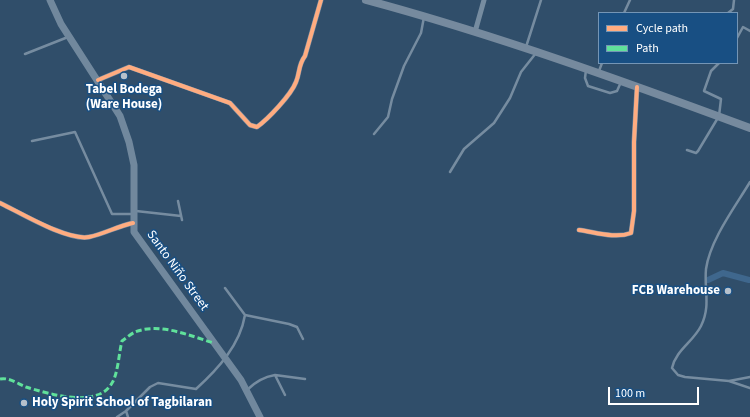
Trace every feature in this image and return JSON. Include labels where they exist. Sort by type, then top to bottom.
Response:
[{"type":"main road","name":"Santo Niño Street","points":[[50,0],[69,37],[120,116],[129,142],[134,165],[134,232],[246,390],[260,417]]},
{"type":"main road","points":[[366,0],[388,3],[424,17],[538,51],[598,71],[637,87],[750,127]]},
{"type":"street","points":[[98,80],[129,67],[230,103],[250,124],[257,127],[297,81],[300,62],[305,56],[321,0]]},
{"type":"street","points":[[475,32],[484,0]]},
{"type":"street","points":[[579,230],[624,236],[631,233],[634,211],[634,142],[637,87]]},
{"type":"street","points":[[0,203],[56,230],[78,237],[88,237],[133,223]]},
{"type":"lane","points":[[526,48],[541,0]]},
{"type":"lane","points":[[624,12],[630,0]]},
{"type":"lane","points":[[729,12],[733,9],[734,0]]},
{"type":"lane","points":[[374,134],[388,117],[392,100],[404,66],[421,33],[424,17]]},
{"type":"lane","points":[[738,36],[743,28],[750,31]]},
{"type":"lane","points":[[25,54],[69,37]]},
{"type":"lane","points":[[450,172],[464,149],[494,123],[510,98],[522,72],[538,51]]},
{"type":"lane","points":[[598,71],[602,64]]},
{"type":"lane","points":[[687,150],[696,153],[698,151],[719,116],[721,99],[704,91],[711,71],[718,64]]},
{"type":"lane","points":[[587,68],[585,78],[588,86],[610,93],[617,91],[621,80]]},
{"type":"lane","points":[[750,122],[750,127]]},
{"type":"lane","points":[[32,141],[74,132],[112,214],[133,212],[181,216]]},
{"type":"lane","points":[[750,182],[727,219],[706,268],[708,304],[701,326],[674,358],[672,368],[678,375],[685,377],[728,381],[750,388]]},
{"type":"lane","points":[[178,201],[182,220]]},
{"type":"lane","points":[[225,288],[245,315],[297,327],[303,339]]},
{"type":"lane","points":[[117,417],[126,411],[150,387],[158,383],[196,389],[214,373],[236,343],[243,329],[245,315]]},
{"type":"lane","points":[[246,390],[260,380],[275,375],[305,379]]},
{"type":"lane","points":[[275,375],[285,395]]},
{"type":"lane","points":[[728,381],[750,376]]},
{"type":"lane","points":[[126,411],[128,417]]},
{"type":"waterway","points":[[708,280],[723,273],[749,280]]},
{"type":"marked path","points":[[0,379],[10,380],[26,387],[60,396],[85,398],[96,396],[105,391],[112,383],[117,369],[122,341],[135,332],[145,329],[165,329],[214,343]]},
{"type":"cycle path","points":[[98,80],[129,67],[230,103],[250,125],[257,127],[279,106],[293,87],[297,79],[301,63],[305,56],[321,0]]},
{"type":"cycle path","points":[[579,230],[612,235],[625,235],[631,233],[634,211],[634,142],[637,87]]},
{"type":"cycle path","points":[[0,203],[57,231],[80,237],[95,236],[133,223]]},
{"type":"place","name":"Tabel Bodega (Ware House)","points":[[124,76]]},
{"type":"place","name":"FCB Warehouse","points":[[728,291]]},
{"type":"place","name":"Holy Spirit School of Tagbilaran","points":[[24,403]]}]
